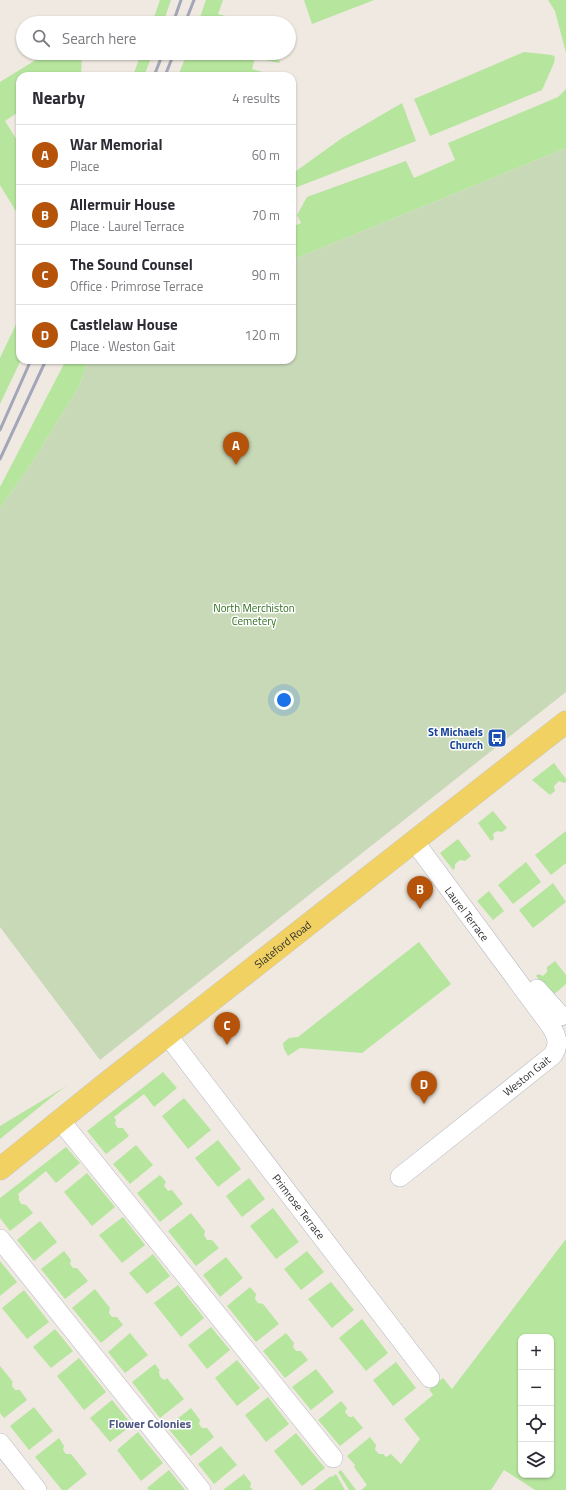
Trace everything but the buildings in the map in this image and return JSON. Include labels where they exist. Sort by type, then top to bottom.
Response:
[{"type":"main road","name":"Slateford Road","points":[[0,1169],[60,1120],[566,722]]},
{"type":"street","name":"Laurel Terrace","points":[[414,841],[493,948]]},
{"type":"street","points":[[493,948],[513,960],[561,1016]]},
{"type":"street","name":"Weston Gait","points":[[400,1177],[553,1055],[557,1049],[558,1043],[556,1034],[493,948]]},
{"type":"street","name":"Primrose Terrace","points":[[168,1036],[430,1378]]},
{"type":"street","points":[[60,1120],[333,1458]]},
{"type":"street","points":[[0,1239],[202,1490]]},
{"type":"street","points":[[0,1443],[37,1490]]},
{"type":"green space","points":[[160,0],[171,0],[165,16],[154,16]]},
{"type":"green space","points":[[206,0],[223,0],[218,14],[226,16],[200,16]]},
{"type":"green space","points":[[304,0],[374,0],[312,24]]},
{"type":"green space","points":[[548,0],[566,0],[566,53],[555,11]]},
{"type":"green space","points":[[524,52],[552,55],[555,57],[554,63],[542,90],[430,136],[414,99]]},
{"type":"green space","points":[[36,60],[82,60],[81,72],[16,72]]},
{"type":"green space","points":[[139,60],[150,60],[146,72],[134,72]]},
{"type":"green space","points":[[184,60],[254,60],[252,69],[262,72],[180,72]]},
{"type":"green space","points":[[265,60],[279,60],[280,63]]},
{"type":"green space","points":[[16,72],[16,114],[5,121],[16,139],[16,211],[0,185],[0,82]]},
{"type":"green space","points":[[566,89],[566,148],[296,258],[296,225],[301,223],[297,215],[307,197],[406,161],[414,178],[455,160],[448,143],[558,97]]},
{"type":"green space","points":[[402,103],[416,141],[296,187],[296,171],[342,138]]},
{"type":"green space","name":"North Merchiston Cemetery","points":[[566,148],[566,692],[100,1060],[0,927],[0,508],[31,464],[80,385],[87,364],[296,364],[296,258]]},
{"type":"green space","points":[[16,324],[16,364],[19,364],[0,404],[0,358]]},
{"type":"green space","points":[[64,364],[87,364],[80,385],[31,464],[0,508],[0,487]]},
{"type":"green space","points":[[554,763],[566,779],[566,782],[564,783],[559,781],[554,786],[555,791],[550,795],[532,780]]},
{"type":"green space","points":[[493,811],[507,828],[502,832],[497,831],[493,834],[494,839],[491,841],[478,823]]},
{"type":"green space","points":[[566,831],[566,863],[551,875],[535,855]]},
{"type":"green space","points":[[458,839],[471,856],[465,861],[460,860],[455,864],[455,868],[453,870],[440,853]]},
{"type":"green space","points":[[526,862],[541,882],[513,904],[498,885]]},
{"type":"green space","points":[[553,883],[566,902],[533,928],[519,910]]},
{"type":"green space","points":[[489,891],[504,911],[493,920],[477,901]]},
{"type":"green space","points":[[419,942],[451,984],[362,1053],[300,1048],[288,1056],[284,1049],[283,1043],[289,1038],[298,1037]]},
{"type":"green space","points":[[555,961],[566,975],[566,984],[552,996],[536,976],[538,974],[543,976],[547,972],[547,967]]},
{"type":"green space","points":[[163,1072],[177,1088],[154,1107],[144,1094],[114,1117],[116,1120],[115,1124],[118,1128],[123,1128],[129,1136],[106,1154],[87,1131]]},
{"type":"green space","points":[[68,1085],[58,1092],[0,1139],[0,1126]]},
{"type":"green space","points":[[184,1098],[211,1130],[188,1149],[162,1116]]},
{"type":"green space","points":[[218,1140],[241,1169],[218,1187],[195,1158]]},
{"type":"green space","points":[[136,1145],[153,1165],[130,1184],[113,1164]]},
{"type":"green space","points":[[66,1147],[80,1163],[56,1183],[46,1171],[18,1194],[21,1204],[26,1205],[33,1213],[10,1231],[0,1218],[0,1198]]},
{"type":"green space","points":[[87,1173],[115,1207],[92,1226],[64,1192]]},
{"type":"green space","points":[[160,1175],[166,1182],[164,1186],[168,1191],[172,1190],[183,1204],[160,1222],[137,1193]]},
{"type":"green space","points":[[249,1178],[265,1199],[242,1217],[226,1196]]},
{"type":"green space","points":[[273,1208],[299,1242],[276,1259],[250,1226]]},
{"type":"green space","points":[[191,1213],[205,1231],[204,1235],[207,1240],[212,1240],[219,1248],[196,1266],[168,1231]]},
{"type":"green space","points":[[123,1217],[145,1245],[122,1263],[99,1235]]},
{"type":"green space","points":[[40,1221],[57,1242],[34,1261],[17,1240]]},
{"type":"green space","points":[[566,1239],[566,1490],[535,1490],[504,1470],[491,1490],[361,1490],[367,1485],[354,1467],[355,1465],[347,1456],[370,1437],[376,1445],[375,1450],[379,1454],[383,1454],[386,1457],[391,1454],[401,1464],[420,1439],[404,1419],[433,1395],[429,1389],[443,1378],[452,1389]]},
{"type":"green space","points":[[64,1251],[71,1260],[70,1264],[73,1268],[77,1268],[88,1281],[65,1299],[41,1269]]},
{"type":"green space","points":[[307,1251],[324,1272],[301,1290],[284,1269]]},
{"type":"green space","points":[[153,1254],[170,1276],[147,1294],[129,1273]]},
{"type":"green space","points":[[226,1257],[243,1278],[220,1297],[203,1275]]},
{"type":"green space","points":[[0,1261],[17,1282],[0,1296]]},
{"type":"green space","points":[[331,1282],[354,1310],[332,1328],[308,1299]]},
{"type":"green space","points":[[178,1285],[204,1318],[181,1337],[154,1303]]},
{"type":"green space","points":[[250,1287],[256,1294],[255,1299],[258,1303],[263,1304],[279,1324],[256,1342],[227,1306]]},
{"type":"green space","points":[[95,1289],[110,1308],[109,1313],[112,1317],[117,1317],[123,1325],[101,1343],[72,1308]]},
{"type":"green space","points":[[24,1290],[49,1322],[27,1339],[2,1308]]},
{"type":"green space","points":[[362,1319],[388,1353],[366,1371],[339,1338]]},
{"type":"green space","points":[[211,1327],[230,1350],[207,1369],[188,1345]]},
{"type":"green space","points":[[55,1329],[73,1351],[51,1368],[33,1347]]},
{"type":"green space","points":[[130,1333],[148,1355],[125,1373],[108,1352]]},
{"type":"green space","points":[[286,1333],[294,1343],[293,1347],[296,1351],[301,1351],[308,1360],[285,1378],[263,1351]]},
{"type":"green space","points":[[79,1358],[106,1392],[84,1410],[57,1376]]},
{"type":"green space","points":[[237,1360],[260,1388],[237,1406],[215,1378]]},
{"type":"green space","points":[[396,1362],[416,1388],[393,1406],[373,1380]]},
{"type":"green space","points":[[155,1364],[160,1371],[159,1374],[161,1378],[165,1380],[167,1378],[184,1399],[160,1418],[132,1382]]},
{"type":"green space","points":[[0,1366],[13,1382],[12,1386],[15,1390],[20,1390],[27,1400],[4,1418],[0,1413]]},
{"type":"green space","points":[[316,1369],[334,1392],[311,1410],[292,1387]]},
{"type":"green space","points":[[268,1397],[289,1424],[266,1442],[245,1415]]},
{"type":"green space","points":[[112,1400],[132,1425],[110,1442],[90,1418]]},
{"type":"green space","points":[[341,1401],[347,1408],[345,1412],[349,1417],[353,1416],[363,1428],[340,1446],[318,1420]]},
{"type":"green space","points":[[34,1407],[53,1431],[29,1450],[10,1426]]},
{"type":"green space","points":[[191,1408],[200,1420],[199,1424],[202,1428],[207,1428],[214,1437],[191,1456],[167,1427]]},
{"type":"green space","points":[[138,1432],[163,1463],[141,1481],[117,1450]]},
{"type":"green space","points":[[296,1433],[325,1468],[302,1486],[274,1451]]},
{"type":"green space","points":[[59,1438],[64,1446],[63,1450],[66,1454],[71,1454],[87,1474],[67,1490],[62,1490],[35,1457]]},
{"type":"green space","points":[[221,1446],[237,1465],[214,1484],[198,1464]]},
{"type":"green space","points":[[169,1470],[185,1490],[149,1490],[147,1488]]},
{"type":"green space","points":[[341,1470],[356,1490],[349,1490],[338,1472]]},
{"type":"green space","points":[[244,1474],[251,1483],[250,1487],[253,1490],[223,1490]]},
{"type":"green space","points":[[336,1474],[345,1490],[313,1490],[331,1476],[332,1477]]},
{"type":"railway","points":[[175,16],[181,0]]},
{"type":"railway","points":[[188,16],[194,0]]},
{"type":"railway","points":[[156,72],[160,60]]},
{"type":"railway","points":[[167,72],[171,60]]},
{"type":"railway","points":[[0,430],[29,364]]},
{"type":"railway","points":[[0,459],[44,364]]},
{"type":"place","name":"War Memorial","points":[[236,465]]},
{"type":"place","name":"St Michaels Church","points":[[497,738]]},
{"type":"place","name":"Allermuir House","points":[[420,909]]},
{"type":"place","name":"The Sound Counsel","points":[[227,1045]]},
{"type":"place","name":"Castlelaw House","points":[[424,1104]]},
{"type":"district","name":"Flower Colonies","points":[[150,1424]]}]
